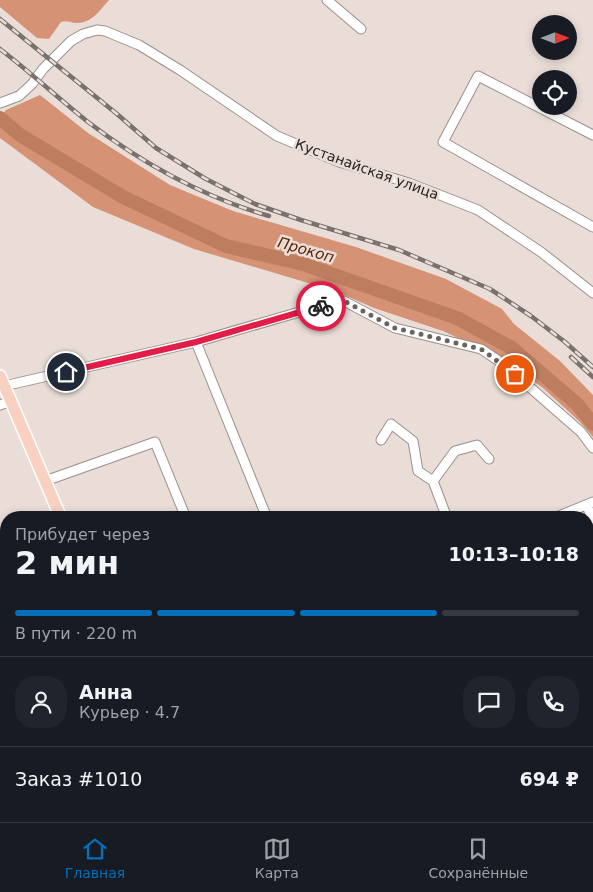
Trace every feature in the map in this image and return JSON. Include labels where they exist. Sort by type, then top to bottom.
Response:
[{"type":"main road","points":[[2,381],[5,403],[45,481],[58,511]]},
{"type":"street","points":[[327,0],[361,29]]},
{"type":"street","name":"Кустанайская улица","points":[[0,103],[19,96],[32,84],[49,62],[71,41],[83,34],[97,30],[112,33],[139,45],[180,70],[277,136],[339,162],[409,183],[478,210],[540,252],[593,293]]},
{"type":"street","points":[[593,135],[478,76],[443,142],[593,228]]},
{"type":"street","points":[[2,381],[196,342],[327,304],[344,301],[395,328],[481,349],[502,363],[581,432],[593,448]]},
{"type":"street","points":[[196,342],[264,511]]},
{"type":"street","points":[[381,440],[391,424],[413,441],[418,471],[433,482],[444,511]]},
{"type":"street","points":[[45,481],[155,442],[183,511]]},
{"type":"street","points":[[433,482],[455,452],[477,445],[489,459]]},
{"type":"street","points":[[571,511],[590,503]]},
{"type":"shaded area","points":[[0,0],[109,0],[87,21],[77,23],[61,22],[49,39],[37,38],[0,7]]},
{"type":"shaded area","points":[[40,95],[88,133],[170,185],[233,211],[356,247],[446,279],[502,309],[514,324],[560,361],[593,395],[593,437],[580,422],[543,388],[503,359],[443,331],[374,308],[335,291],[194,249],[93,207],[0,138],[0,117],[6,110]]},
{"type":"waterway","name":"Прокоп","points":[[0,118],[20,135],[123,197],[226,246],[303,264],[457,318],[512,348],[578,405],[593,424]]},
{"type":"railway","points":[[0,19],[156,148],[206,179],[255,204],[399,250],[490,289],[531,316],[565,342],[593,367]]},
{"type":"railway","points":[[0,49],[88,122],[152,165],[197,189],[269,216]]},
{"type":"railway","points":[[571,357],[593,377]]},
{"type":"way so far","points":[[321,306],[344,301],[395,328],[481,349],[515,374]]},
{"type":"route","points":[[66,372],[196,342],[321,306]]}]
